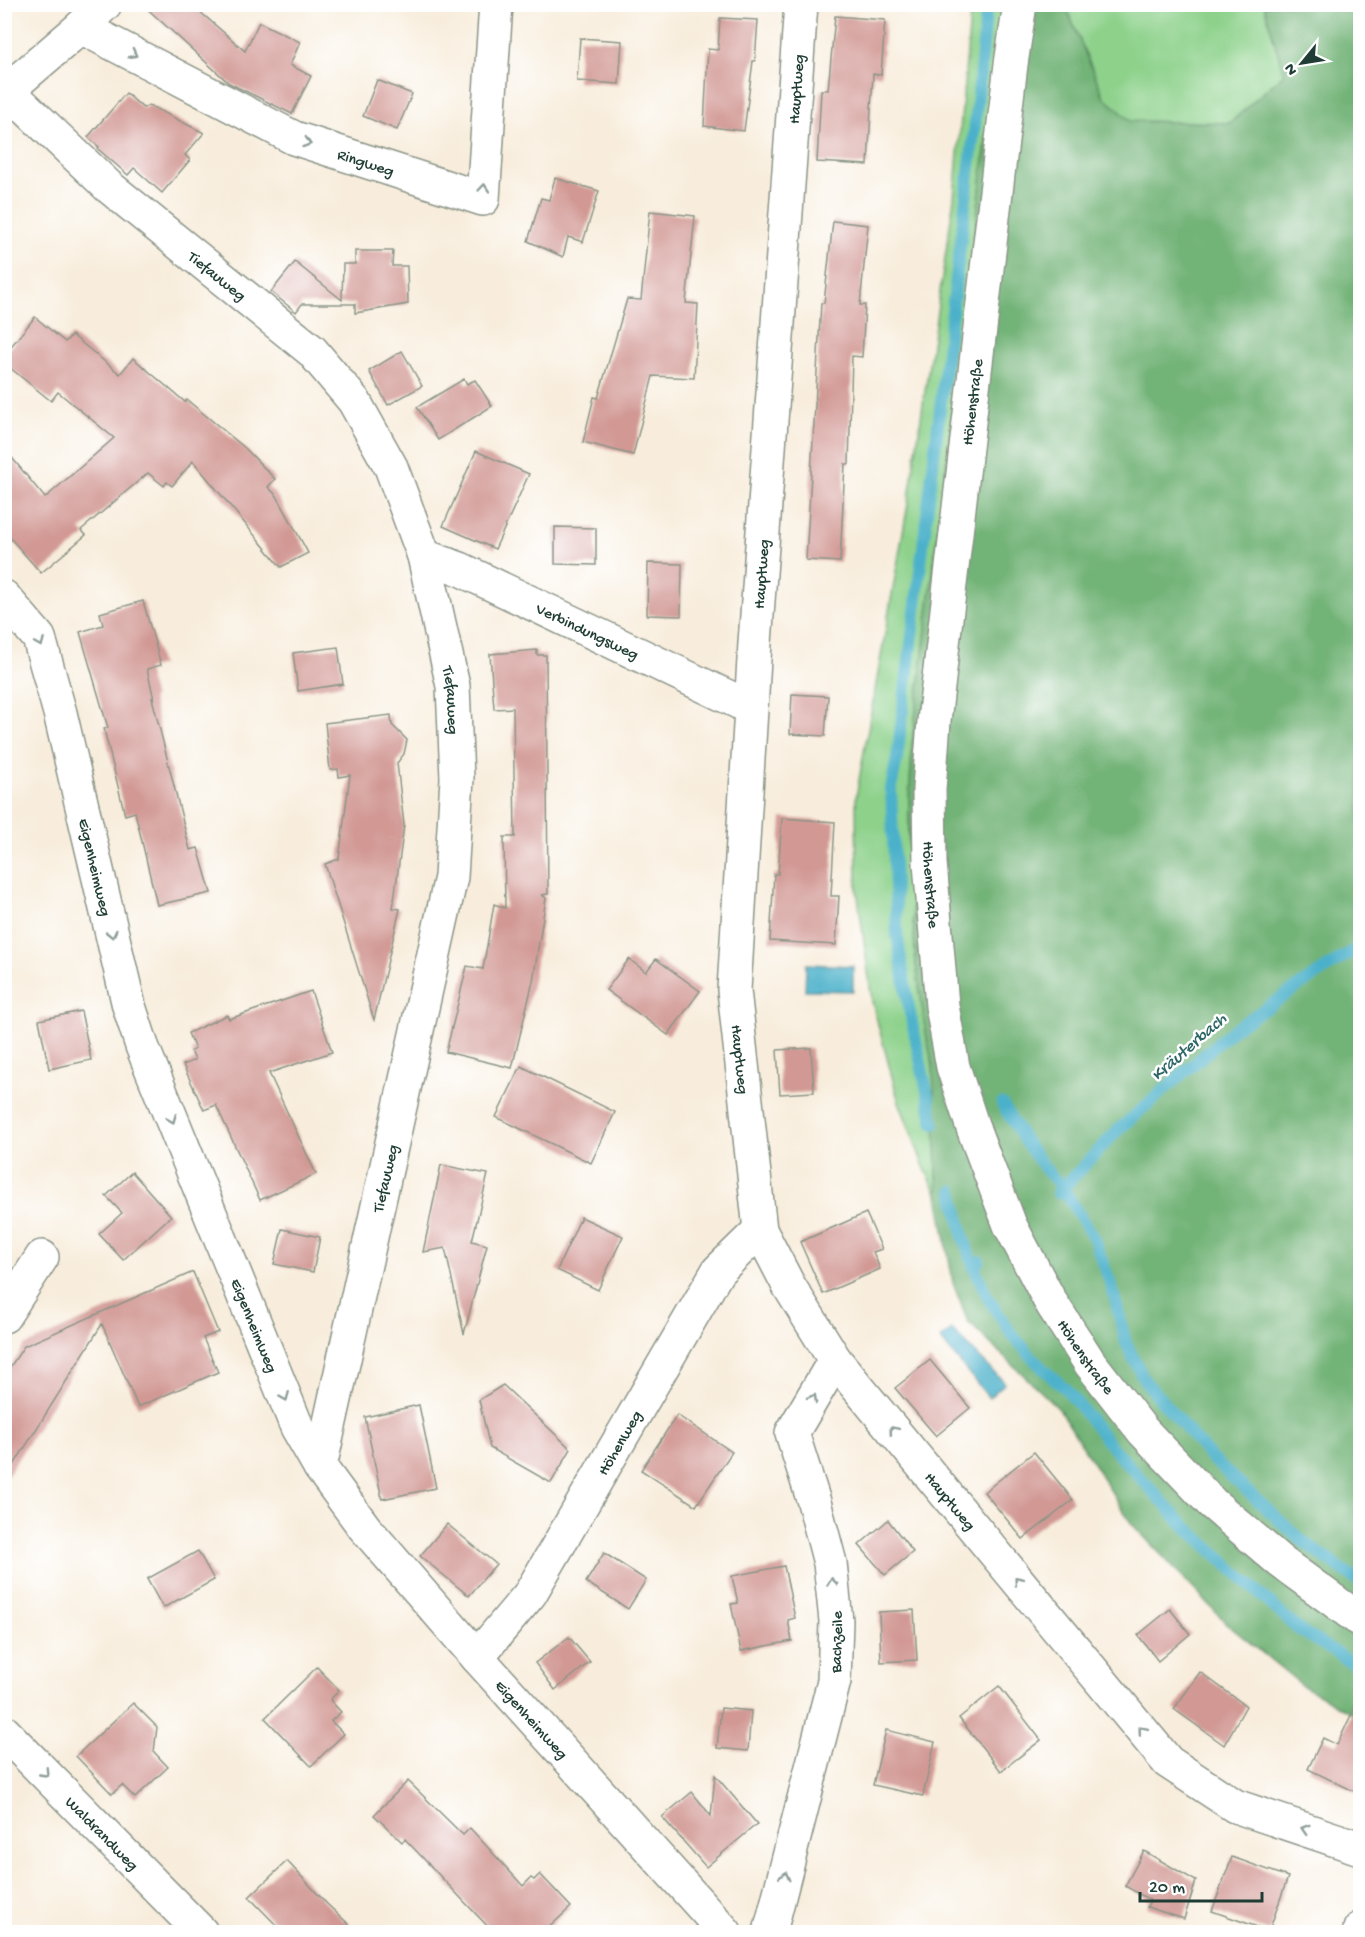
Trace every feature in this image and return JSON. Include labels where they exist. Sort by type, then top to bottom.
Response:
[{"type":"street","points":[[6,90],[105,4]]},
{"type":"street","name":"Ringweg","points":[[81,27],[294,138],[483,199],[496,4]]},
{"type":"street","name":"Hauptweg","points":[[801,4],[734,990],[760,1230],[789,1286],[835,1360],[1168,1762],[1235,1806],[1360,1848]]},
{"type":"street","name":"Höhenstraße","points":[[1020,4],[936,698],[929,789],[934,927],[942,1006],[953,1067],[973,1128],[1010,1225],[1050,1301],[1090,1363],[1143,1431],[1212,1503],[1281,1562],[1360,1620]]},
{"type":"street","name":"Tiefauweg","points":[[6,90],[108,186],[312,351],[354,401],[391,467],[424,556],[453,686],[457,778],[451,877],[320,1467]]},
{"type":"street","name":"Verbindungsweg","points":[[424,556],[460,569],[752,708]]},
{"type":"street","name":"Eigenheimweg","points":[[4,597],[39,638],[60,713],[129,1006],[142,1046],[297,1427],[320,1467],[364,1527],[477,1657],[725,1932]]},
{"type":"street","name":"Höhenweg","points":[[477,1657],[530,1594],[718,1272],[760,1230]]},
{"type":"street","points":[[4,1316],[42,1257]]},
{"type":"street","name":"Bachzeile","points":[[770,1932],[834,1681],[836,1621],[830,1563],[792,1433],[835,1360]]},
{"type":"street","name":"Waldrandweg","points":[[4,1732],[201,1932]]},
{"type":"green space","points":[[971,5],[1019,5],[996,61],[913,735],[909,800],[909,858],[916,964],[933,1067],[938,1195],[924,1167],[898,1099],[872,1002],[857,889],[856,797],[908,504],[954,198]]},
{"type":"green space","points":[[1019,5],[1065,5],[1104,97],[1131,121],[1230,123],[1284,74],[1264,5],[1360,5],[1360,1718],[1303,1686],[1228,1625],[1131,1523],[1059,1409],[968,1322],[953,1283],[938,1195],[933,1067],[916,964],[909,858],[909,800],[913,735],[996,61]]},
{"type":"green space","points":[[1065,5],[1264,5],[1284,74],[1230,123],[1131,121],[1104,97]]},
{"type":"water","points":[[806,964],[853,966],[853,991],[805,990]]},
{"type":"water","points":[[952,1330],[1005,1383],[989,1398],[940,1339]]},
{"type":"building","points":[[142,4],[191,4],[245,51],[259,22],[300,42],[290,65],[311,76],[292,114],[229,83]]},
{"type":"building","points":[[835,16],[885,20],[881,75],[873,74],[868,165],[817,162],[821,90],[828,90]]},
{"type":"building","points":[[720,18],[758,20],[755,61],[753,61],[744,131],[704,126],[708,49],[718,50]]},
{"type":"building","points":[[580,38],[622,41],[619,84],[577,81]]},
{"type":"building","points":[[377,80],[412,94],[397,130],[363,116]]},
{"type":"building","points":[[126,93],[143,108],[149,105],[204,133],[185,155],[190,160],[162,193],[134,168],[128,175],[98,149],[99,147],[88,137]]},
{"type":"building","points":[[555,178],[599,191],[583,242],[568,237],[563,257],[528,241],[541,198],[549,200]]},
{"type":"building","points":[[650,211],[695,216],[686,303],[698,304],[694,378],[653,376],[633,455],[583,442],[594,397],[598,398],[627,299],[641,300]]},
{"type":"building","points":[[833,221],[868,225],[860,305],[865,305],[862,357],[852,356],[849,464],[845,464],[840,562],[806,560],[821,303],[824,303]]},
{"type":"building","points":[[355,251],[393,251],[392,266],[407,266],[408,304],[355,313],[355,304],[302,304],[296,312],[271,292],[295,262],[342,300],[343,264],[355,264]]},
{"type":"building","points":[[35,317],[65,342],[72,335],[120,374],[133,358],[245,448],[275,479],[268,487],[277,496],[308,553],[281,567],[193,461],[172,486],[167,482],[164,486],[148,473],[81,530],[86,535],[41,573],[4,531],[4,448],[45,498],[114,438],[58,392],[51,401],[4,363],[4,355]]},
{"type":"building","points":[[402,351],[422,386],[388,405],[369,371]]},
{"type":"building","points":[[464,379],[467,384],[475,380],[492,406],[438,440],[417,407]]},
{"type":"building","points":[[476,451],[529,474],[495,549],[443,526]]},
{"type":"building","points":[[555,527],[596,528],[596,565],[555,564]]},
{"type":"building","points":[[648,563],[682,564],[681,616],[647,615]]},
{"type":"building","points":[[143,601],[161,665],[147,669],[154,699],[152,698],[190,850],[198,848],[211,893],[157,905],[135,812],[125,815],[104,729],[108,728],[80,632],[103,625],[100,613]]},
{"type":"building","points":[[338,647],[343,684],[298,691],[293,653]]},
{"type":"building","points":[[537,650],[537,655],[546,655],[548,894],[542,895],[546,898],[533,981],[512,1068],[446,1052],[467,966],[483,969],[494,904],[505,908],[504,837],[515,837],[513,708],[494,709],[490,654]]},
{"type":"building","points":[[792,694],[828,696],[825,736],[790,734]]},
{"type":"building","points":[[391,715],[392,725],[407,740],[404,754],[397,763],[404,825],[393,908],[400,909],[374,1020],[325,864],[339,859],[350,775],[339,777],[338,769],[330,770],[325,723]]},
{"type":"building","points":[[782,818],[835,822],[831,896],[839,896],[836,945],[770,941],[774,874],[778,874]]},
{"type":"building","points":[[629,959],[646,972],[656,959],[700,991],[668,1035],[606,990]]},
{"type":"building","points":[[311,991],[332,1052],[269,1073],[316,1174],[260,1200],[216,1105],[204,1110],[183,1065],[195,1060],[191,1051],[195,1049],[188,1033],[227,1015],[229,1019]]},
{"type":"building","points":[[81,1011],[91,1060],[49,1069],[39,1020]]},
{"type":"building","points":[[811,1048],[814,1092],[780,1094],[777,1050]]},
{"type":"building","points":[[521,1066],[615,1112],[591,1163],[496,1117]]},
{"type":"building","points":[[441,1165],[488,1174],[472,1241],[487,1245],[464,1334],[445,1248],[423,1252]]},
{"type":"building","points":[[132,1172],[171,1216],[123,1260],[99,1234],[122,1213],[106,1196]]},
{"type":"building","points":[[866,1213],[882,1249],[873,1252],[880,1269],[823,1294],[800,1242]]},
{"type":"building","points":[[581,1217],[623,1236],[598,1290],[557,1270]]},
{"type":"building","points":[[282,1229],[320,1237],[313,1272],[274,1264]]},
{"type":"building","points":[[193,1272],[218,1332],[203,1338],[218,1372],[138,1407],[102,1324],[4,1481],[4,1376],[24,1346]]},
{"type":"building","points":[[930,1360],[970,1408],[936,1436],[895,1388]]},
{"type":"building","points":[[503,1385],[571,1449],[551,1483],[490,1448],[479,1400]]},
{"type":"building","points":[[419,1405],[436,1488],[382,1499],[365,1417]]},
{"type":"building","points":[[677,1415],[732,1452],[696,1506],[641,1470]]},
{"type":"building","points":[[1034,1452],[1073,1500],[1023,1539],[984,1492]]},
{"type":"building","points":[[888,1520],[913,1552],[885,1575],[859,1545]]},
{"type":"building","points":[[447,1524],[496,1564],[469,1596],[420,1556]]},
{"type":"building","points":[[198,1551],[214,1580],[163,1608],[147,1579]]},
{"type":"building","points":[[604,1553],[646,1580],[628,1609],[586,1582]]},
{"type":"building","points":[[784,1566],[795,1618],[788,1620],[792,1641],[741,1651],[731,1604],[738,1603],[732,1576]]},
{"type":"building","points":[[1170,1609],[1190,1634],[1158,1661],[1138,1635]]},
{"type":"building","points":[[914,1610],[917,1660],[881,1662],[879,1612]]},
{"type":"building","points":[[569,1637],[590,1662],[555,1690],[535,1663]]},
{"type":"building","points":[[317,1667],[339,1690],[330,1700],[341,1712],[331,1721],[344,1734],[311,1766],[265,1718]]},
{"type":"building","points":[[1200,1672],[1246,1706],[1224,1745],[1174,1709]]},
{"type":"building","points":[[999,1686],[1041,1740],[1001,1771],[959,1718]]},
{"type":"building","points":[[1360,1696],[1360,1794],[1308,1769],[1323,1738],[1337,1745]]},
{"type":"building","points":[[133,1703],[157,1727],[154,1752],[168,1767],[135,1798],[122,1785],[112,1794],[76,1756]]},
{"type":"building","points":[[721,1708],[751,1711],[748,1751],[717,1748]]},
{"type":"building","points":[[886,1730],[935,1742],[923,1796],[873,1785]]},
{"type":"building","points":[[715,1775],[757,1824],[706,1867],[662,1817],[692,1792],[711,1816]]},
{"type":"building","points":[[408,1781],[463,1835],[470,1828],[523,1886],[531,1878],[534,1880],[540,1874],[571,1907],[544,1932],[493,1932],[405,1839],[402,1842],[374,1815]]},
{"type":"building","points":[[1144,1851],[1196,1881],[1184,1919],[1147,1907],[1150,1900],[1125,1886]]},
{"type":"building","points":[[1232,1857],[1288,1877],[1269,1931],[1212,1911]]},
{"type":"building","points":[[287,1861],[357,1932],[283,1932],[249,1897]]},
{"type":"waterway","points":[[934,1124],[909,1008],[897,934],[891,789],[897,758],[975,125],[987,4]]},
{"type":"waterway","name":"Kräuterbach","points":[[1058,1193],[1118,1130],[1234,1029],[1360,946]]},
{"type":"waterway","points":[[1002,1104],[1026,1143],[1063,1188],[1094,1239],[1112,1287],[1126,1343],[1145,1381],[1212,1459],[1300,1539],[1360,1583]]},
{"type":"waterway","points":[[953,1191],[964,1239],[974,1267]]},
{"type":"waterway","points":[[979,1261],[974,1267],[988,1298],[1013,1336],[1041,1367],[1066,1389],[1111,1446],[1181,1522],[1298,1629],[1360,1668]]}]
